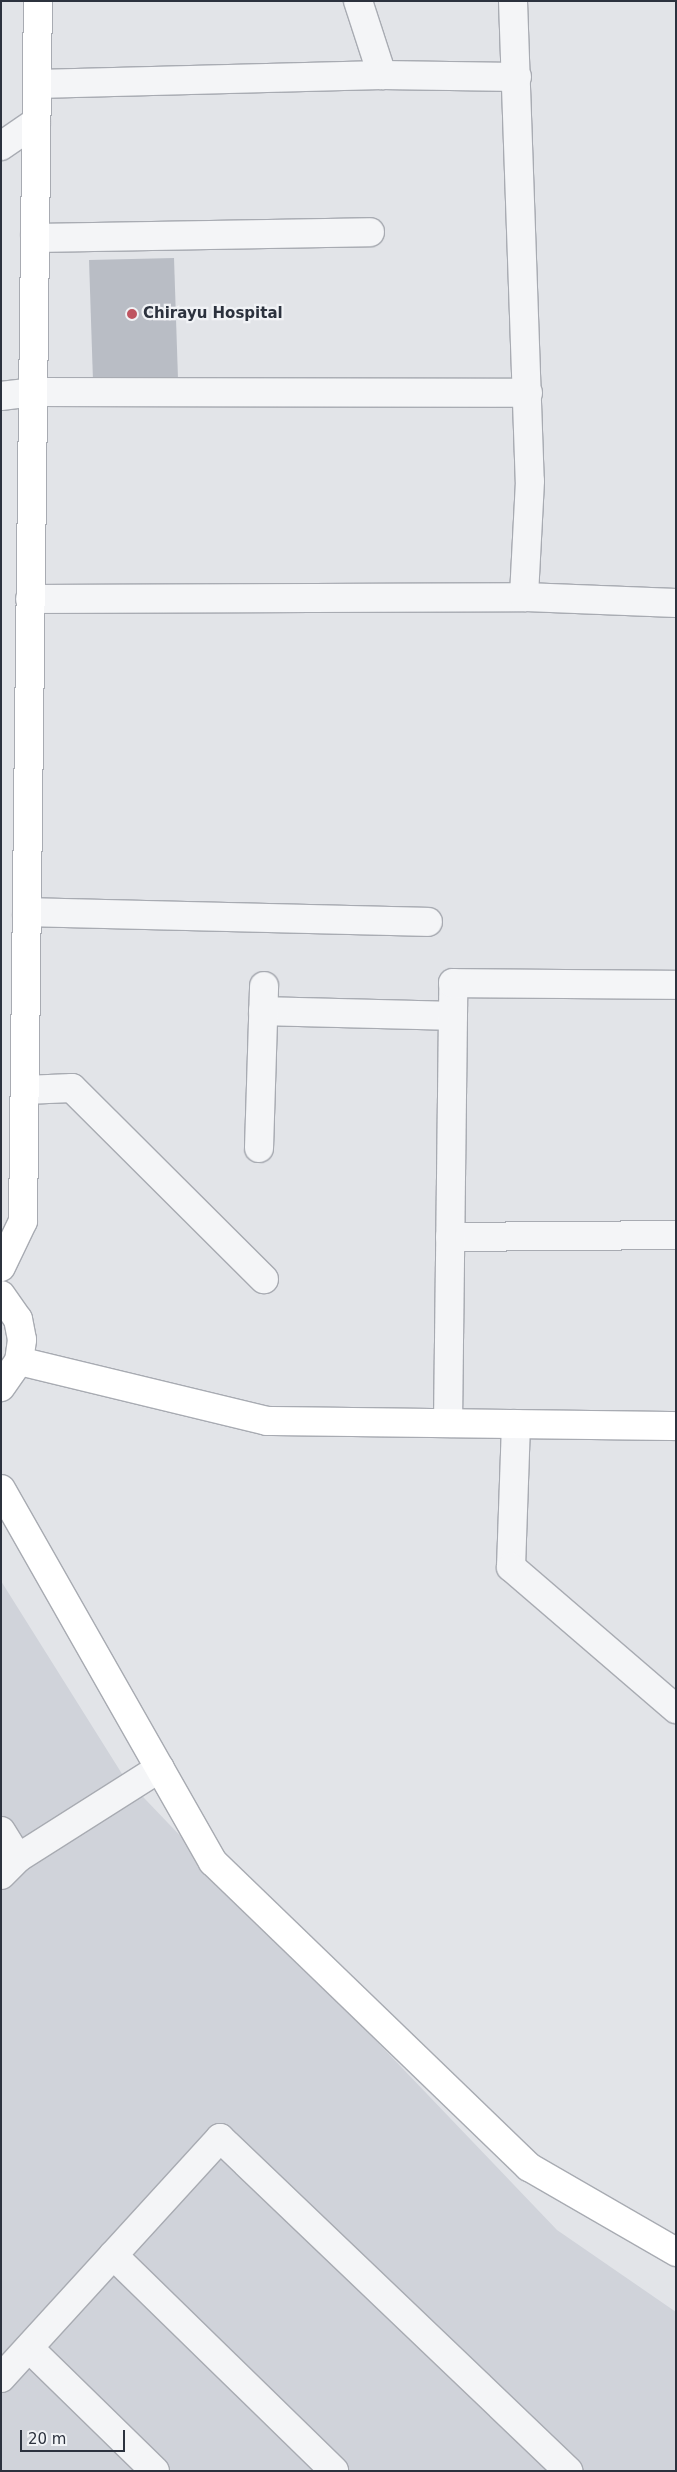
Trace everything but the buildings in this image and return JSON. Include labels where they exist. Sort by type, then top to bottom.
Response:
[{"type":"main road","points":[[1,1267],[23,1221],[38,1]]},
{"type":"main road","points":[[1,1295],[18,1319],[22,1340],[19,1361],[1,1387]]},
{"type":"main road","points":[[19,1361],[267,1421],[676,1426]]},
{"type":"main road","points":[[1,1489],[213,1862],[529,2167],[675,2250]]},
{"type":"street","points":[[358,1],[382,75]]},
{"type":"street","points":[[513,1],[530,481],[524,597]]},
{"type":"street","points":[[37,84],[382,75],[517,77]]},
{"type":"street","points":[[1,146],[36,122]]},
{"type":"street","points":[[35,238],[370,232]]},
{"type":"street","points":[[1,396],[33,392],[528,393]]},
{"type":"street","points":[[30,599],[524,597],[676,603]]},
{"type":"street","points":[[27,912],[428,922]]},
{"type":"street","points":[[448,1423],[454,983],[676,985]]},
{"type":"street","points":[[259,1148],[264,998],[453,1016]]},
{"type":"street","points":[[25,1090],[72,1088],[264,1279]]},
{"type":"street","points":[[450,1237],[676,1235]]},
{"type":"street","points":[[516,1424],[511,1568],[676,1709]]},
{"type":"street","points":[[1,1831],[10,1867],[160,1768]]},
{"type":"street","points":[[1,2378],[220,2138],[569,2471]]},
{"type":"street","points":[[113,2255],[334,2471]]},
{"type":"street","points":[[29,2348],[155,2471]]},
{"type":"shaded area","points":[[1,1581],[124,1777],[557,2230],[676,2312],[676,2471],[1,2471]]},
{"type":"place","name":"Chirayu Hospital","points":[[132,314]]}]
